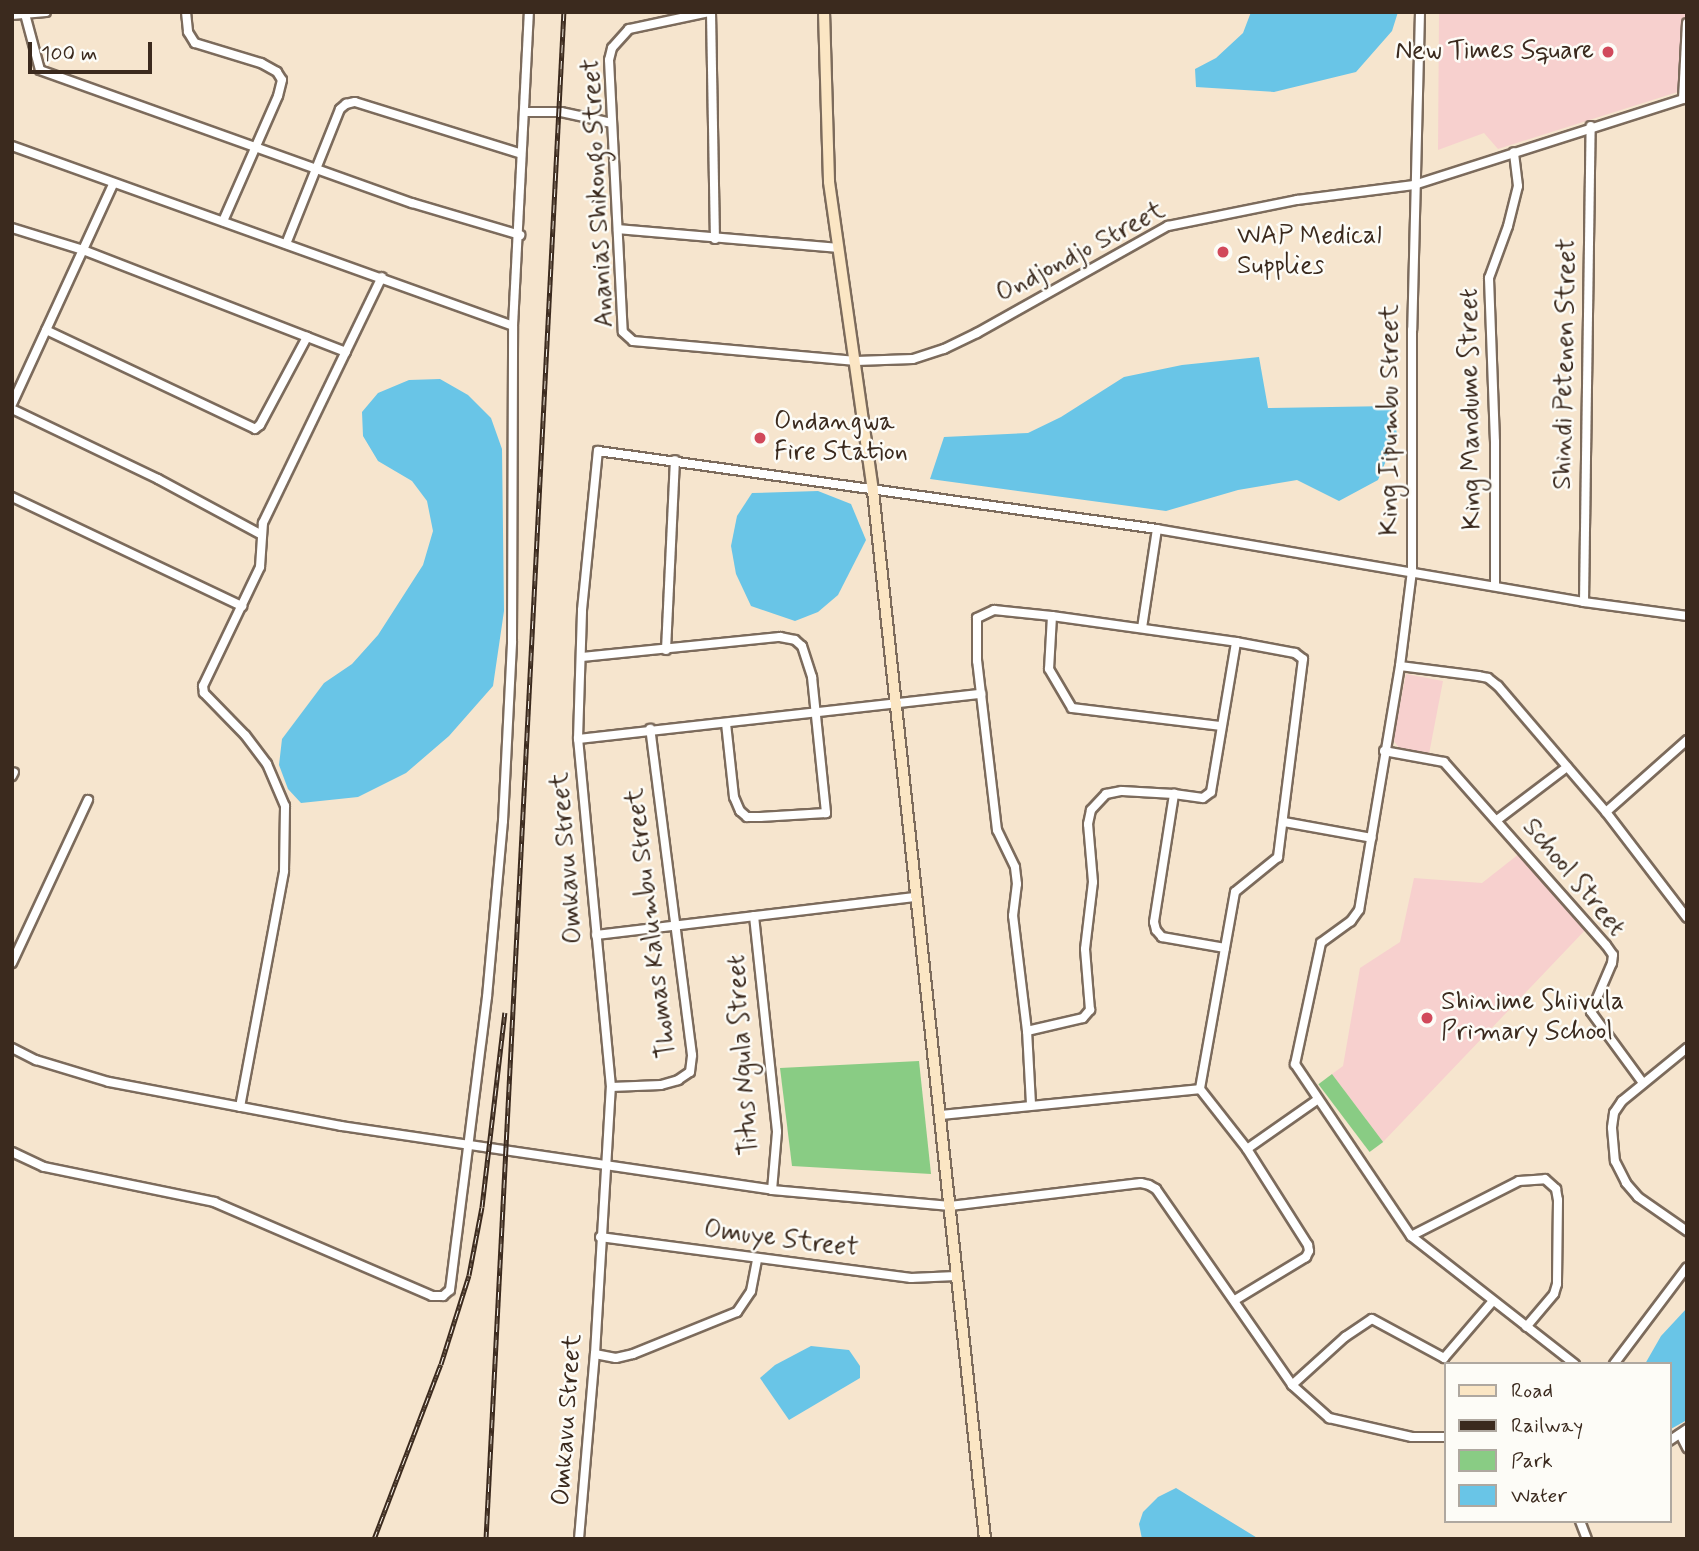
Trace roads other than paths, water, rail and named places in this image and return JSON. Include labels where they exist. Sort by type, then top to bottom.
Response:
[{"type":"street","points":[[12,15],[46,12]]},
{"type":"street","points":[[186,12],[188,32],[195,43],[261,63],[277,72],[282,80],[278,96],[223,221]]},
{"type":"street","points":[[12,1152],[44,1167],[214,1202],[432,1296],[443,1296],[454,1282],[467,1145],[487,997],[503,821],[512,641],[513,326],[520,236],[519,153],[526,112],[529,12]]},
{"type":"street","points":[[710,12],[715,239]]},
{"type":"street","name":"Ananias Shikongo Street","points":[[710,12],[629,29],[618,40],[609,60],[623,332],[627,338],[856,361]]},
{"type":"street","points":[[824,12],[828,182],[873,491],[985,1539]]},
{"type":"street","name":"King Iipumbu Street","points":[[1420,12],[1414,185],[1412,571],[1400,666],[1359,910],[1351,921],[1321,943],[1295,1064],[1411,1236],[1492,1302],[1572,1362]]},
{"type":"street","points":[[24,14],[40,69],[412,204],[520,236]]},
{"type":"street","points":[[1685,98],[1687,23]]},
{"type":"street","name":"Ondjondjo Street","points":[[856,361],[913,359],[944,349],[1168,226],[1297,200],[1414,185],[1685,98]]},
{"type":"street","points":[[286,244],[340,108],[355,102],[519,153]]},
{"type":"street","points":[[526,112],[561,112],[612,123]]},
{"type":"street","name":"Shindi Petenen Street","points":[[1584,602],[1591,126]]},
{"type":"street","points":[[12,146],[513,326]]},
{"type":"street","name":"King Mandume Street","points":[[1495,586],[1489,278],[1508,226],[1518,186],[1514,152]]},
{"type":"street","points":[[12,404],[113,184]]},
{"type":"street","points":[[12,228],[83,250],[346,352]]},
{"type":"street","points":[[618,229],[838,248]]},
{"type":"street","points":[[240,1107],[284,871],[285,806],[267,764],[245,735],[204,693],[203,686],[260,567],[262,523],[382,277]]},
{"type":"street","points":[[47,330],[255,429],[260,425],[307,337]]},
{"type":"street","points":[[12,409],[158,479],[260,534]]},
{"type":"street","name":"Omkavu Street","points":[[579,1539],[595,1354],[611,1087],[578,739],[582,610],[598,450],[873,491],[1157,529],[1584,602],[1687,616]]},
{"type":"street","points":[[666,650],[675,460]]},
{"type":"street","points":[[12,497],[242,606]]},
{"type":"street","points":[[1142,628],[1157,529]]},
{"type":"street","points":[[1031,1104],[1027,1031],[1013,916],[1017,884],[1015,867],[997,830],[976,661],[977,618],[994,610],[1052,616],[1237,642],[1295,653],[1303,659],[1278,857],[1235,892],[1200,1089],[1247,1149],[1308,1245],[1309,1251],[1306,1257],[1235,1300]]},
{"type":"street","points":[[1052,616],[1049,669],[1072,708],[1220,726]]},
{"type":"street","points":[[582,657],[780,637],[795,640],[802,646],[811,677],[826,813],[747,817],[740,811],[734,797],[726,723]]},
{"type":"street","points":[[1027,1031],[1083,1018],[1090,1010],[1085,949],[1093,882],[1087,824],[1091,810],[1098,800],[1114,792],[1203,798],[1211,792],[1220,726],[1237,642]]},
{"type":"street","points":[[1400,666],[1488,678],[1517,707],[1606,813],[1687,918]]},
{"type":"street","points":[[578,739],[650,729],[816,715],[981,694]]},
{"type":"street","name":"Thomas Kalumbu Street","points":[[611,1087],[660,1085],[678,1080],[690,1072],[692,1055],[650,729]]},
{"type":"street","points":[[1606,813],[1687,740]]},
{"type":"street","name":"School Street","points":[[1384,751],[1444,762],[1613,955],[1591,1012],[1643,1083]]},
{"type":"street","points":[[1497,820],[1567,767]]},
{"type":"street","points":[[1174,794],[1154,922],[1156,930],[1162,936],[1224,948]]},
{"type":"street","points":[[12,963],[88,800]]},
{"type":"street","points":[[1284,822],[1372,838]]},
{"type":"street","points":[[596,935],[915,897]]},
{"type":"street","name":"Titus Ngula Street","points":[[754,916],[777,1132],[772,1190]]},
{"type":"street","points":[[12,1048],[36,1060],[109,1082],[341,1126],[772,1190],[950,1206],[1141,1183],[1149,1185],[1156,1189],[1292,1385],[1329,1418],[1412,1437],[1444,1437]]},
{"type":"street","points":[[1687,1048],[1622,1101],[1614,1113],[1615,1161],[1626,1184],[1638,1197],[1687,1231]]},
{"type":"street","points":[[940,1115],[1200,1089]]},
{"type":"street","points":[[1247,1149],[1317,1100]]},
{"type":"street","points":[[1411,1236],[1519,1181],[1545,1179],[1556,1189],[1558,1200],[1557,1284],[1554,1294],[1526,1327]]},
{"type":"street","name":"Omuye Street","points":[[600,1237],[911,1278],[956,1276]]},
{"type":"street","points":[[595,1354],[616,1358],[633,1354],[737,1312],[751,1292],[757,1259]]},
{"type":"street","points":[[1616,1362],[1687,1267]]},
{"type":"street","points":[[1292,1385],[1345,1337],[1372,1319],[1444,1358],[1492,1302]]},
{"type":"street","points":[[1683,1431],[1687,1448]]},
{"type":"water","points":[[1251,12],[1398,12],[1392,31],[1356,72],[1274,92],[1196,87],[1195,69],[1216,58],[1243,33]]},
{"type":"water","points":[[1259,357],[1268,408],[1392,406],[1397,434],[1378,480],[1339,501],[1297,480],[1238,490],[1166,511],[930,479],[944,437],[1028,433],[1061,417],[1124,377],[1182,365]]},
{"type":"water","points":[[440,379],[468,395],[491,418],[502,449],[504,611],[493,686],[449,736],[406,773],[358,797],[301,803],[288,789],[279,765],[282,739],[324,683],[352,664],[378,635],[423,565],[433,531],[427,501],[412,481],[378,461],[363,436],[362,412],[378,393],[409,380]]},
{"type":"water","points":[[818,491],[851,504],[866,540],[838,595],[818,612],[795,621],[751,606],[736,574],[731,546],[737,516],[752,493]]},
{"type":"water","points":[[1687,1308],[1687,1420],[1671,1429],[1671,1362],[1646,1362],[1661,1336]]},
{"type":"water","points":[[811,1346],[849,1350],[860,1366],[860,1378],[789,1420],[760,1378],[775,1365]]},
{"type":"water","points":[[1176,1488],[1259,1539],[1142,1539],[1139,1524],[1143,1512],[1158,1497]]},
{"type":"railway","points":[[486,1539],[564,12]]},
{"type":"railway","points":[[374,1539],[441,1364],[469,1275],[482,1207],[505,1012]]},
{"type":"place","name":"New Times Square","points":[[1608,52]]},
{"type":"place","name":"WAP Medical Supplies","points":[[1223,252]]},
{"type":"place","name":"Ondangwa Fire Station","points":[[760,438]]},
{"type":"place","name":"Shinime Shiivula Primary School","points":[[1427,1018]]}]
